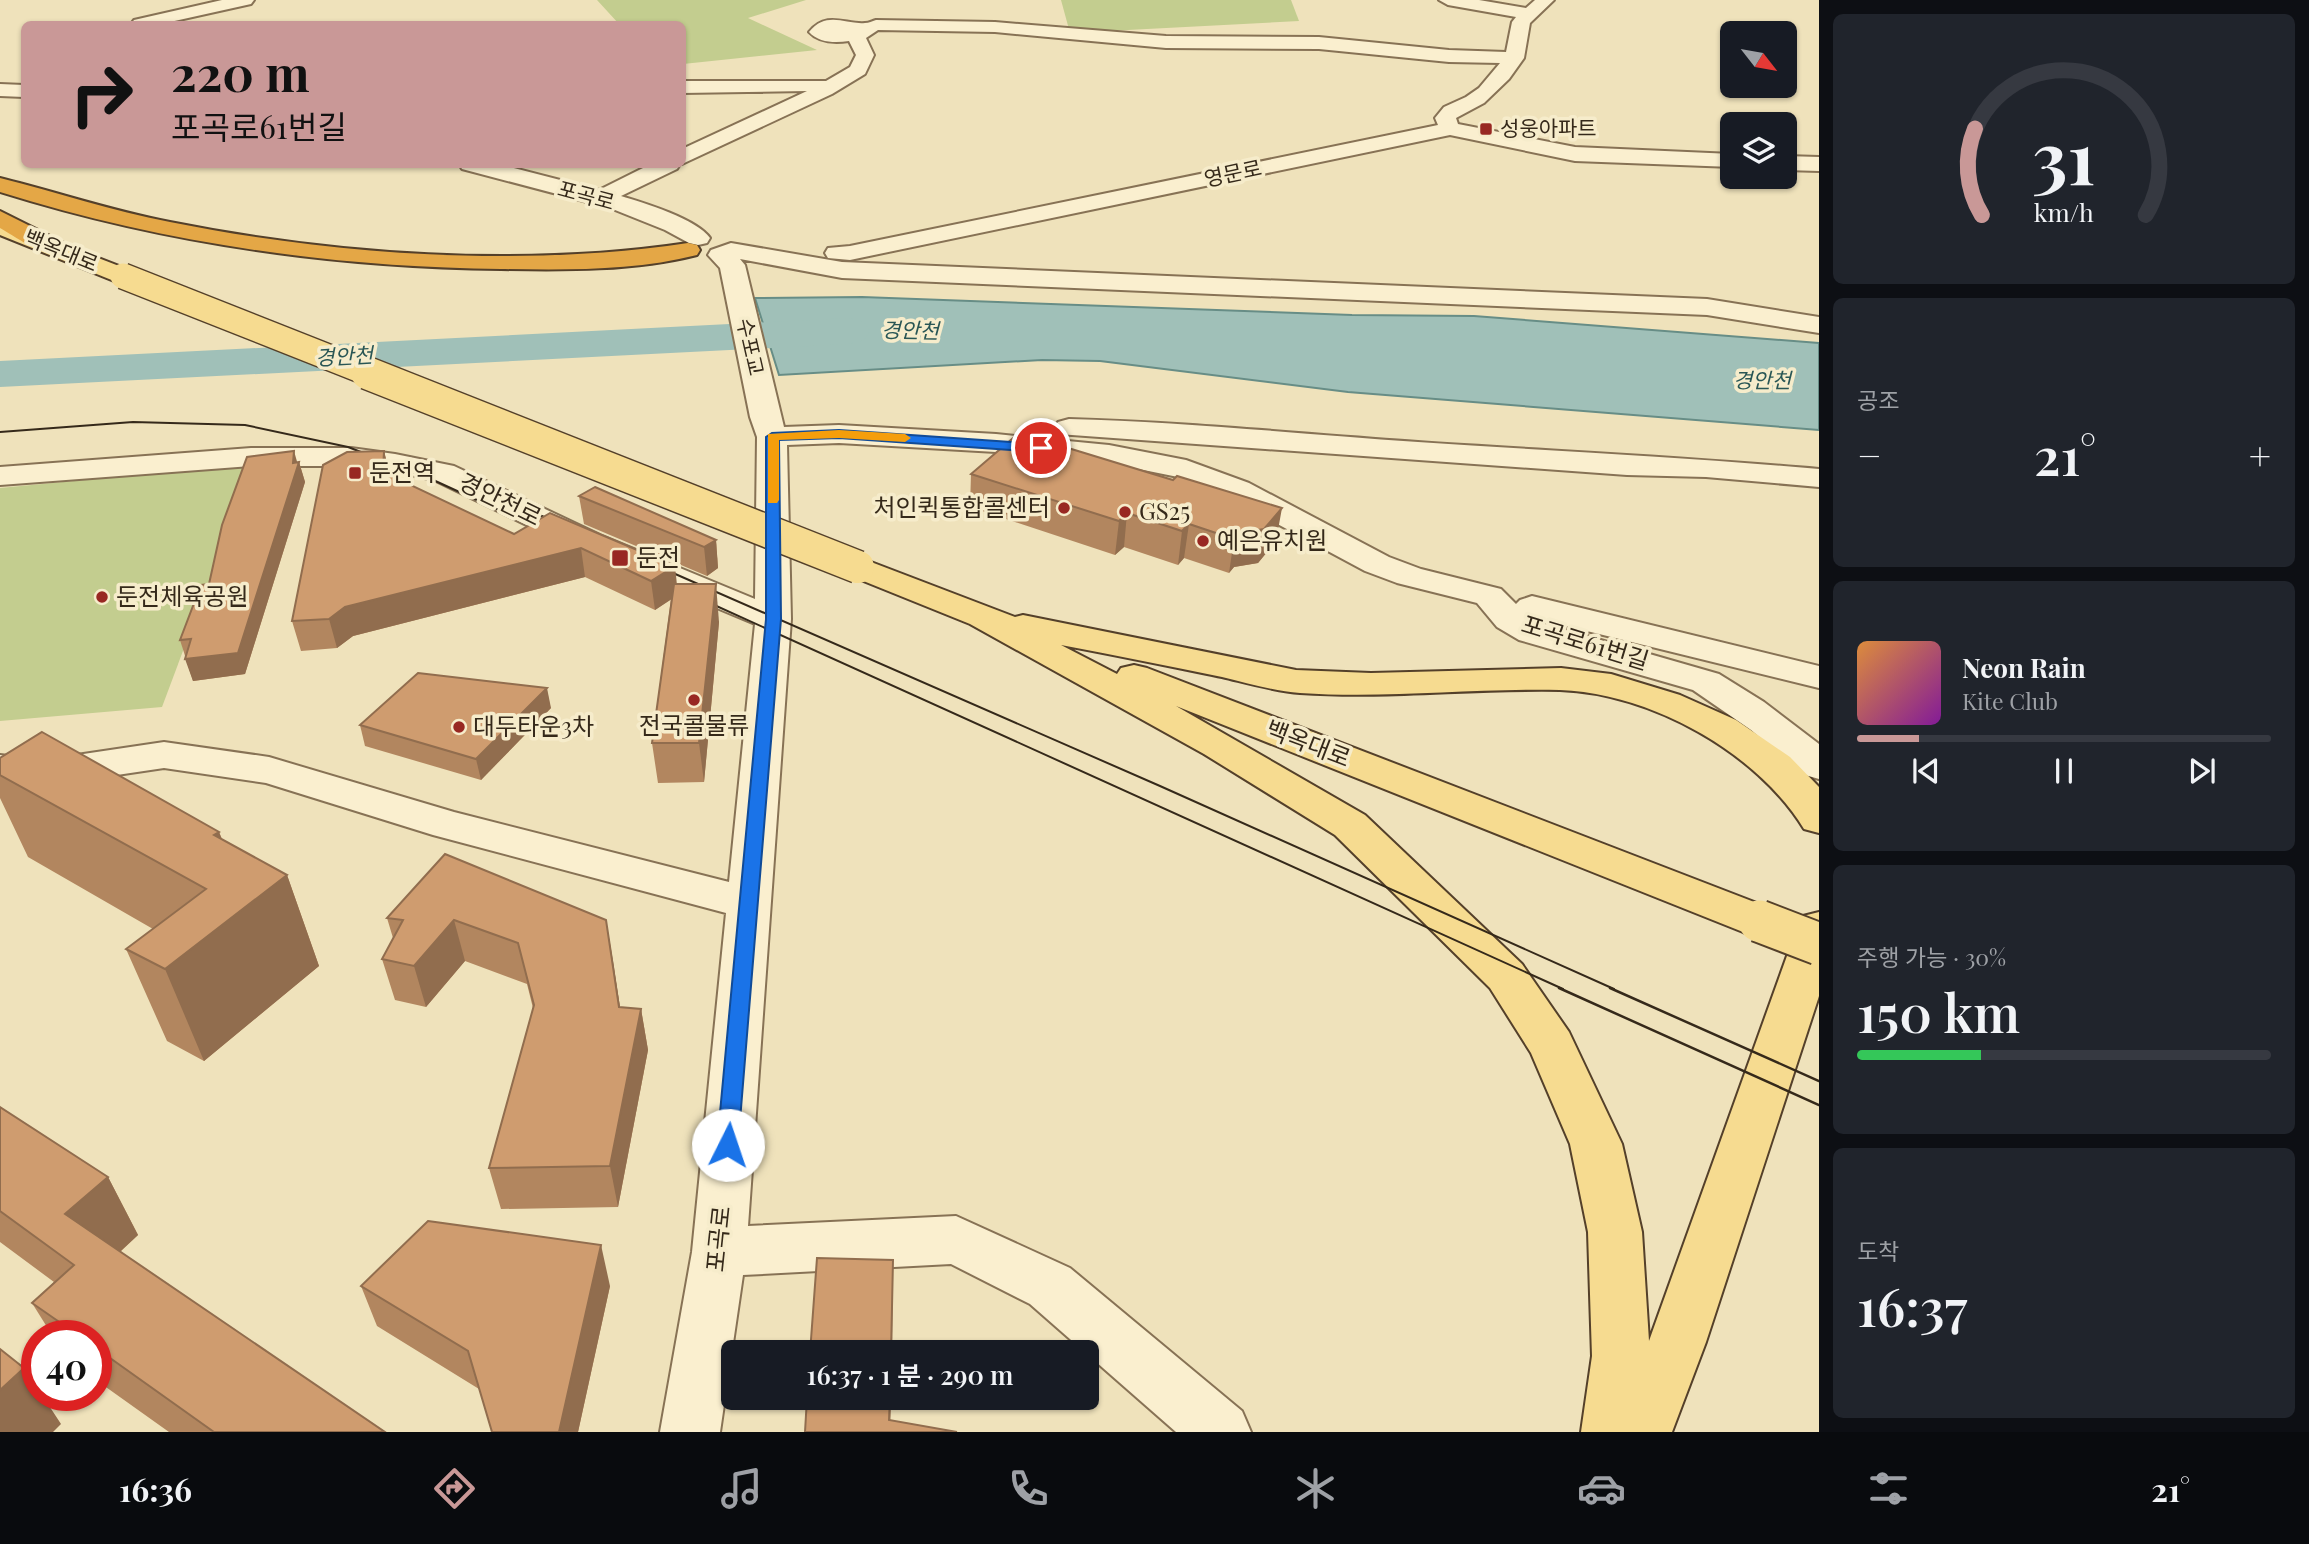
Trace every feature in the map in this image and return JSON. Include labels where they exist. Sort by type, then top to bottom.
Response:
[{"type":"highway","points":[[0,185],[145,227],[250,246],[373,257],[505,262],[641,258],[693,244]]},
{"type":"highway","points":[[0,218],[54,248]]},
{"type":"highway","points":[[0,233],[54,248]]},
{"type":"main road","name":"백옥대로","points":[[0,226],[983,617],[1819,944]]},
{"type":"main road","points":[[983,617],[1296,681],[1371,685],[1561,679],[1611,686],[1667,703],[1722,729],[1776,766],[1812,806],[1819,818]]},
{"type":"main road","points":[[983,617],[1218,745],[1350,825],[1506,976],[1552,1045],[1596,1144],[1615,1232],[1620,1356],[1611,1432]]},
{"type":"main road","points":[[1642,1432],[1682,1329],[1819,928]]},
{"type":"street","points":[[153,21],[245,0]]},
{"type":"street","points":[[1448,0],[1539,7]]},
{"type":"street","points":[[1450,129],[1446,118],[1448,113],[1476,100],[1515,58],[1523,36],[1521,22],[1539,7]]},
{"type":"street","points":[[686,156],[835,84],[858,70],[865,55],[856,37],[876,24],[995,27],[1166,42],[1319,43],[1449,56],[1515,58]]},
{"type":"street","points":[[686,87],[835,84]]},
{"type":"street","name":"영문로","points":[[730,257],[850,253],[1450,129],[1574,154],[1720,160]]},
{"type":"street","points":[[1797,163],[1819,164]]},
{"type":"street","name":"포곡로","points":[[485,168],[644,212],[681,228],[704,256],[730,257]]},
{"type":"street","points":[[598,198],[661,168]]},
{"type":"street","points":[[730,257],[842,270],[1707,307],[1819,325]]},
{"type":"street","name":"수포교","points":[[730,257],[769,427]]},
{"type":"street","points":[[769,427],[1109,454],[1186,469],[1238,490],[1377,564],[1409,576],[1819,677]]},
{"type":"street","name":"포곡로","points":[[690,1432],[719,1252],[773,619],[769,427]]},
{"type":"street","points":[[996,443],[1017,427],[1150,430],[1239,439],[1627,466],[1706,468],[1819,478]]},
{"type":"street","name":"경안천로","points":[[0,476],[251,457],[351,457],[395,463],[443,472],[588,542],[773,619]]},
{"type":"street","name":"포곡로61번길","points":[[1489,596],[1510,619],[1532,632],[1706,682],[1732,697],[1785,736],[1819,766]]},
{"type":"street","points":[[0,768],[43,773],[164,755],[269,770],[448,825],[747,903]]},
{"type":"street","points":[[719,1252],[956,1240],[1050,1286],[1221,1432]]},
{"type":"green space","points":[[597,0],[806,0],[748,18],[817,50],[686,64],[686,21],[616,21]]},
{"type":"green space","points":[[1061,0],[1291,0],[1299,21],[1070,33]]},
{"type":"green space","name":"둔전체육공원","points":[[253,464],[162,707],[0,721],[0,488]]},
{"type":"water","name":"경안천","points":[[862,297],[1352,315],[1474,316],[1819,343],[1819,430],[1348,392],[1100,361],[1042,360],[779,375],[755,298]]},
{"type":"building","points":[[1019,433],[1173,480],[1177,476],[1282,508],[1264,529],[1240,533],[1234,539],[1189,524],[1182,531],[1127,513],[1119,521],[971,474]]},
{"type":"building","points":[[294,451],[293,463],[299,462],[238,653],[185,659],[191,639],[180,640],[201,585],[209,584],[222,525],[247,457]]},
{"type":"building","points":[[384,451],[383,472],[514,534],[550,513],[675,566],[651,581],[581,548],[345,607],[329,619],[292,621],[323,465],[347,452]]},
{"type":"building","points":[[595,487],[716,540],[704,547],[579,496]]},
{"type":"building","points":[[674,584],[716,584],[699,743],[652,743]]},
{"type":"building","name":"대두타운3차","points":[[418,673],[547,688],[476,759],[360,725]]},
{"type":"building","points":[[42,732],[219,832],[214,835],[287,875],[165,969],[126,949],[206,889],[0,775],[0,758]]},
{"type":"building","points":[[445,854],[606,920],[619,1007],[641,1009],[610,1166],[489,1168],[534,1005],[518,943],[454,920],[414,966],[382,959],[403,920],[387,918]]},
{"type":"building","points":[[0,1107],[108,1177],[65,1214],[385,1432],[214,1432],[112,1359],[112,1320],[56,1320],[32,1303],[74,1265],[0,1211]]},
{"type":"building","points":[[428,1221],[601,1245],[559,1432],[492,1432],[468,1351],[361,1286]]},
{"type":"building","points":[[817,1258],[893,1260],[891,1340],[811,1340]]},
{"type":"building","points":[[0,1349],[21,1366],[21,1371],[0,1390]]},
{"type":"building","points":[[806,1410],[889,1410],[889,1420],[957,1432],[805,1432]]},
{"type":"waterway","name":"경안천","points":[[0,374],[849,331]]},
{"type":"tram line","points":[[0,432],[133,422],[245,425],[348,447],[431,479],[547,532]]},
{"type":"tram line","points":[[468,485],[561,524]]},
{"type":"tram line","points":[[657,566],[1160,786],[1614,989]]},
{"type":"tram line","points":[[701,599],[1563,989]]},
{"type":"tram line","points":[[1559,988],[1819,1105]]},
{"type":"tram line","points":[[1610,988],[1819,1081]]},
{"type":"slow traffic","points":[[773,500],[772,437],[839,434],[905,438]]},
{"type":"place","name":"성웅아파트","points":[[1486,129]]},
{"type":"place","name":"둔전역","points":[[355,473]]},
{"type":"place","name":"처인퀵통합콜센터","points":[[1064,508]]},
{"type":"place","name":"GS25","points":[[1125,512]]},
{"type":"place","name":"예은유치원","points":[[1203,541]]},
{"type":"place","name":"둔전","points":[[620,558]]},
{"type":"place","name":"둔전체육공원","points":[[102,597]]},
{"type":"place","name":"전국콜물류","points":[[694,700]]},
{"type":"place","name":"대두타운3차","points":[[459,727]]},
{"type":"route","points":[[728,1145],[773,619],[772,437],[839,434],[1041,448]]}]
